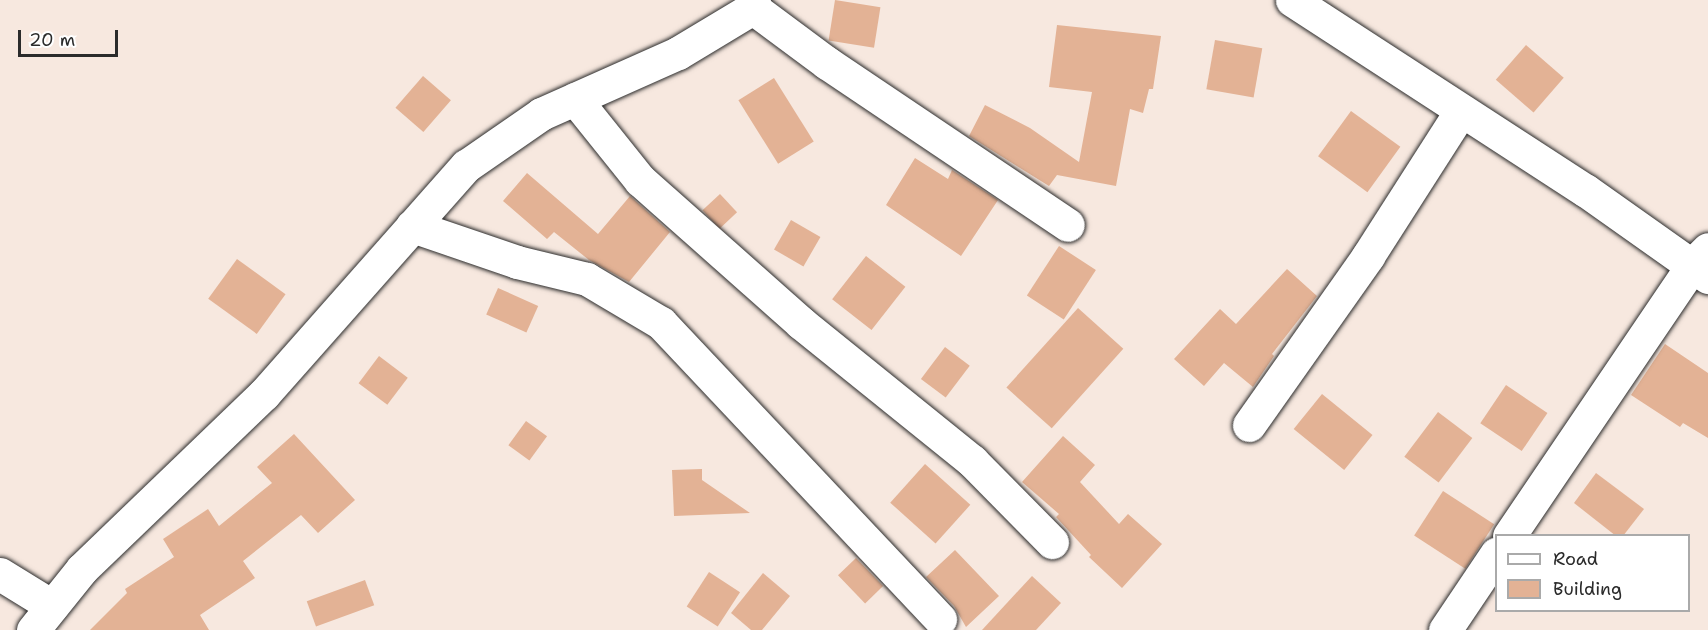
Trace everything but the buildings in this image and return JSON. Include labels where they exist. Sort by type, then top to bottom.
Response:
[{"type":"street","points":[[1292,0],[1460,112],[1703,263],[1510,534]]},
{"type":"street","points":[[0,574],[43,618],[82,569],[264,394],[466,166],[541,114],[678,53],[754,4],[827,63],[1068,225]]},
{"type":"street","points":[[575,99],[640,180],[801,323],[972,461],[1052,542]]},
{"type":"street","points":[[1249,425],[1368,256],[1460,112]]},
{"type":"street","points":[[412,226],[517,262],[587,279],[661,323],[940,619]]},
{"type":"street","points":[[1445,630],[1495,557]]}]
